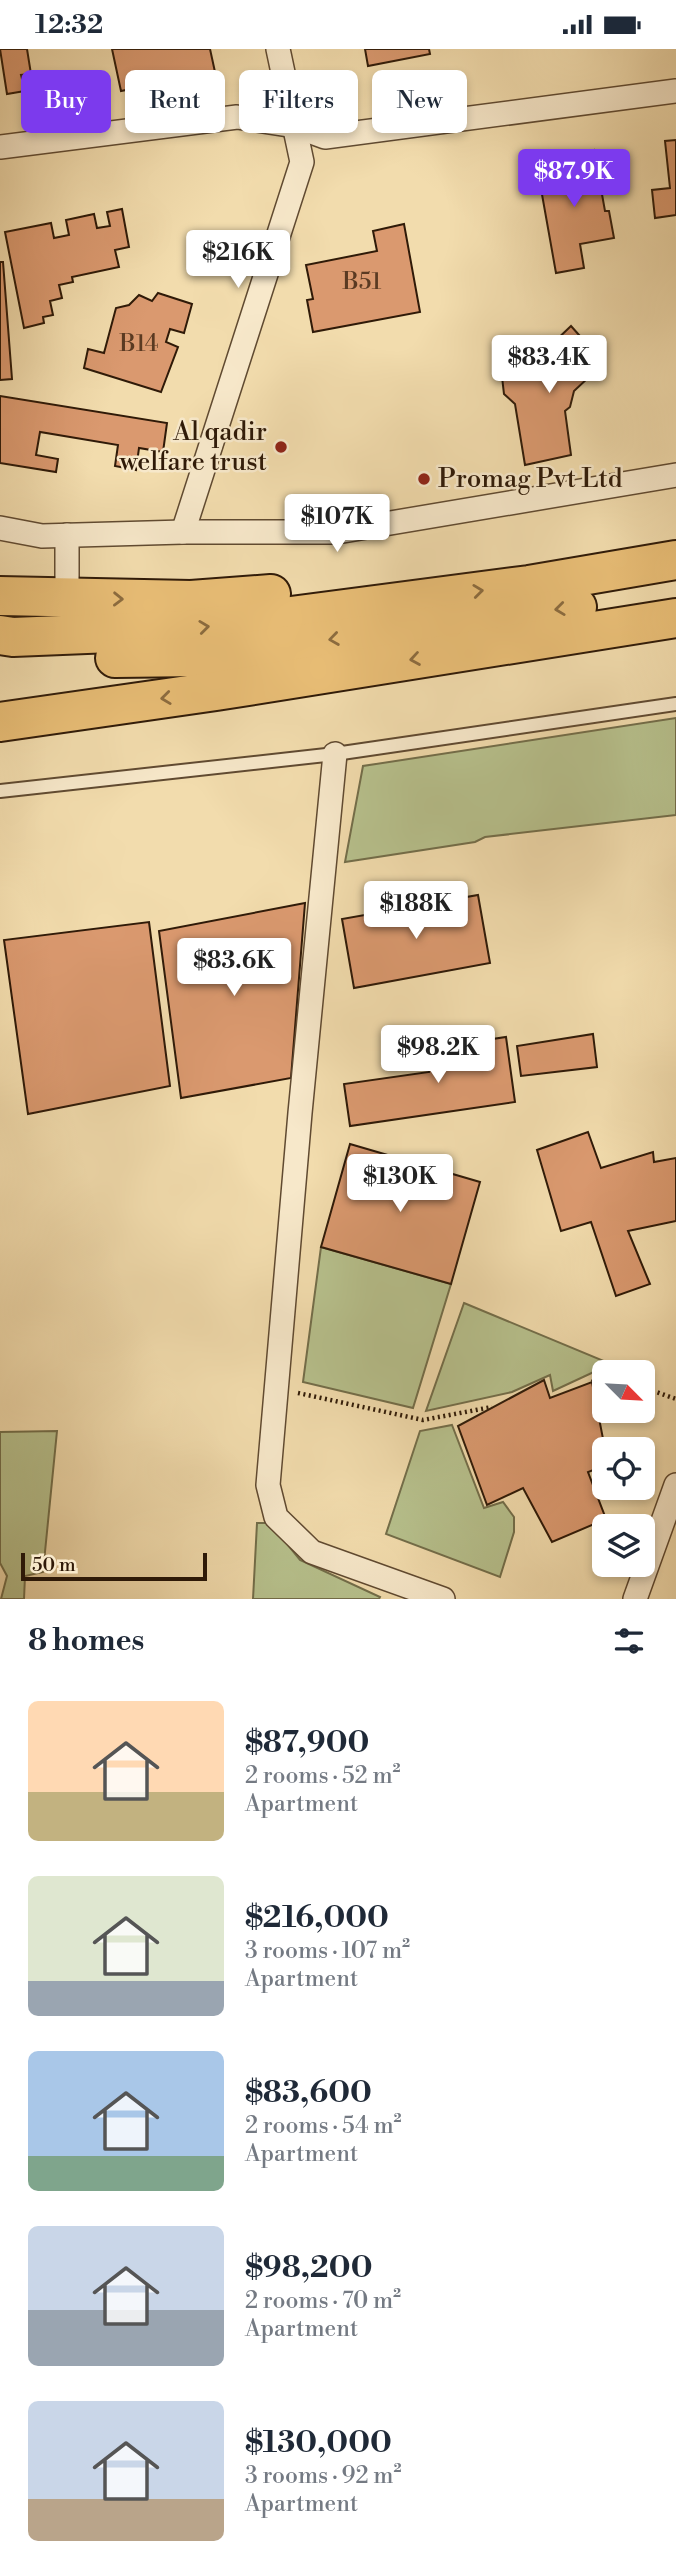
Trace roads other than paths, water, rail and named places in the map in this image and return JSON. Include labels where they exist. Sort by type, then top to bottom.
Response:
[{"type":"highway","points":[[0,596],[191,600],[272,594],[358,585],[676,535]]},
{"type":"highway","points":[[6,648],[185,630],[529,585],[676,559]]},
{"type":"highway","points":[[6,648],[201,657],[676,594]]},
{"type":"highway","points":[[0,723],[676,618]]},
{"type":"highway","points":[[0,700],[110,705]]},
{"type":"street","points":[[278,49],[281,70]]},
{"type":"street","points":[[358,133],[676,91]]},
{"type":"street","points":[[0,147],[239,117]]},
{"type":"street","points":[[183,532],[302,162],[296,133]]},
{"type":"street","points":[[313,133],[324,137],[355,133]]},
{"type":"street","points":[[0,528],[42,536],[337,532],[676,475]]},
{"type":"street","points":[[67,535],[67,598]]},
{"type":"street","points":[[335,754],[268,1485],[276,1517],[312,1552],[417,1595],[443,1599]]},
{"type":"street","points":[[635,1599],[676,1485]]},
{"type":"lane","points":[[0,792],[335,754],[676,705]]},
{"type":"place","name":"Al qadir welfare trust","points":[[281,447]]},
{"type":"place","name":"Promag Pvt Ltd","points":[[424,479]]}]
